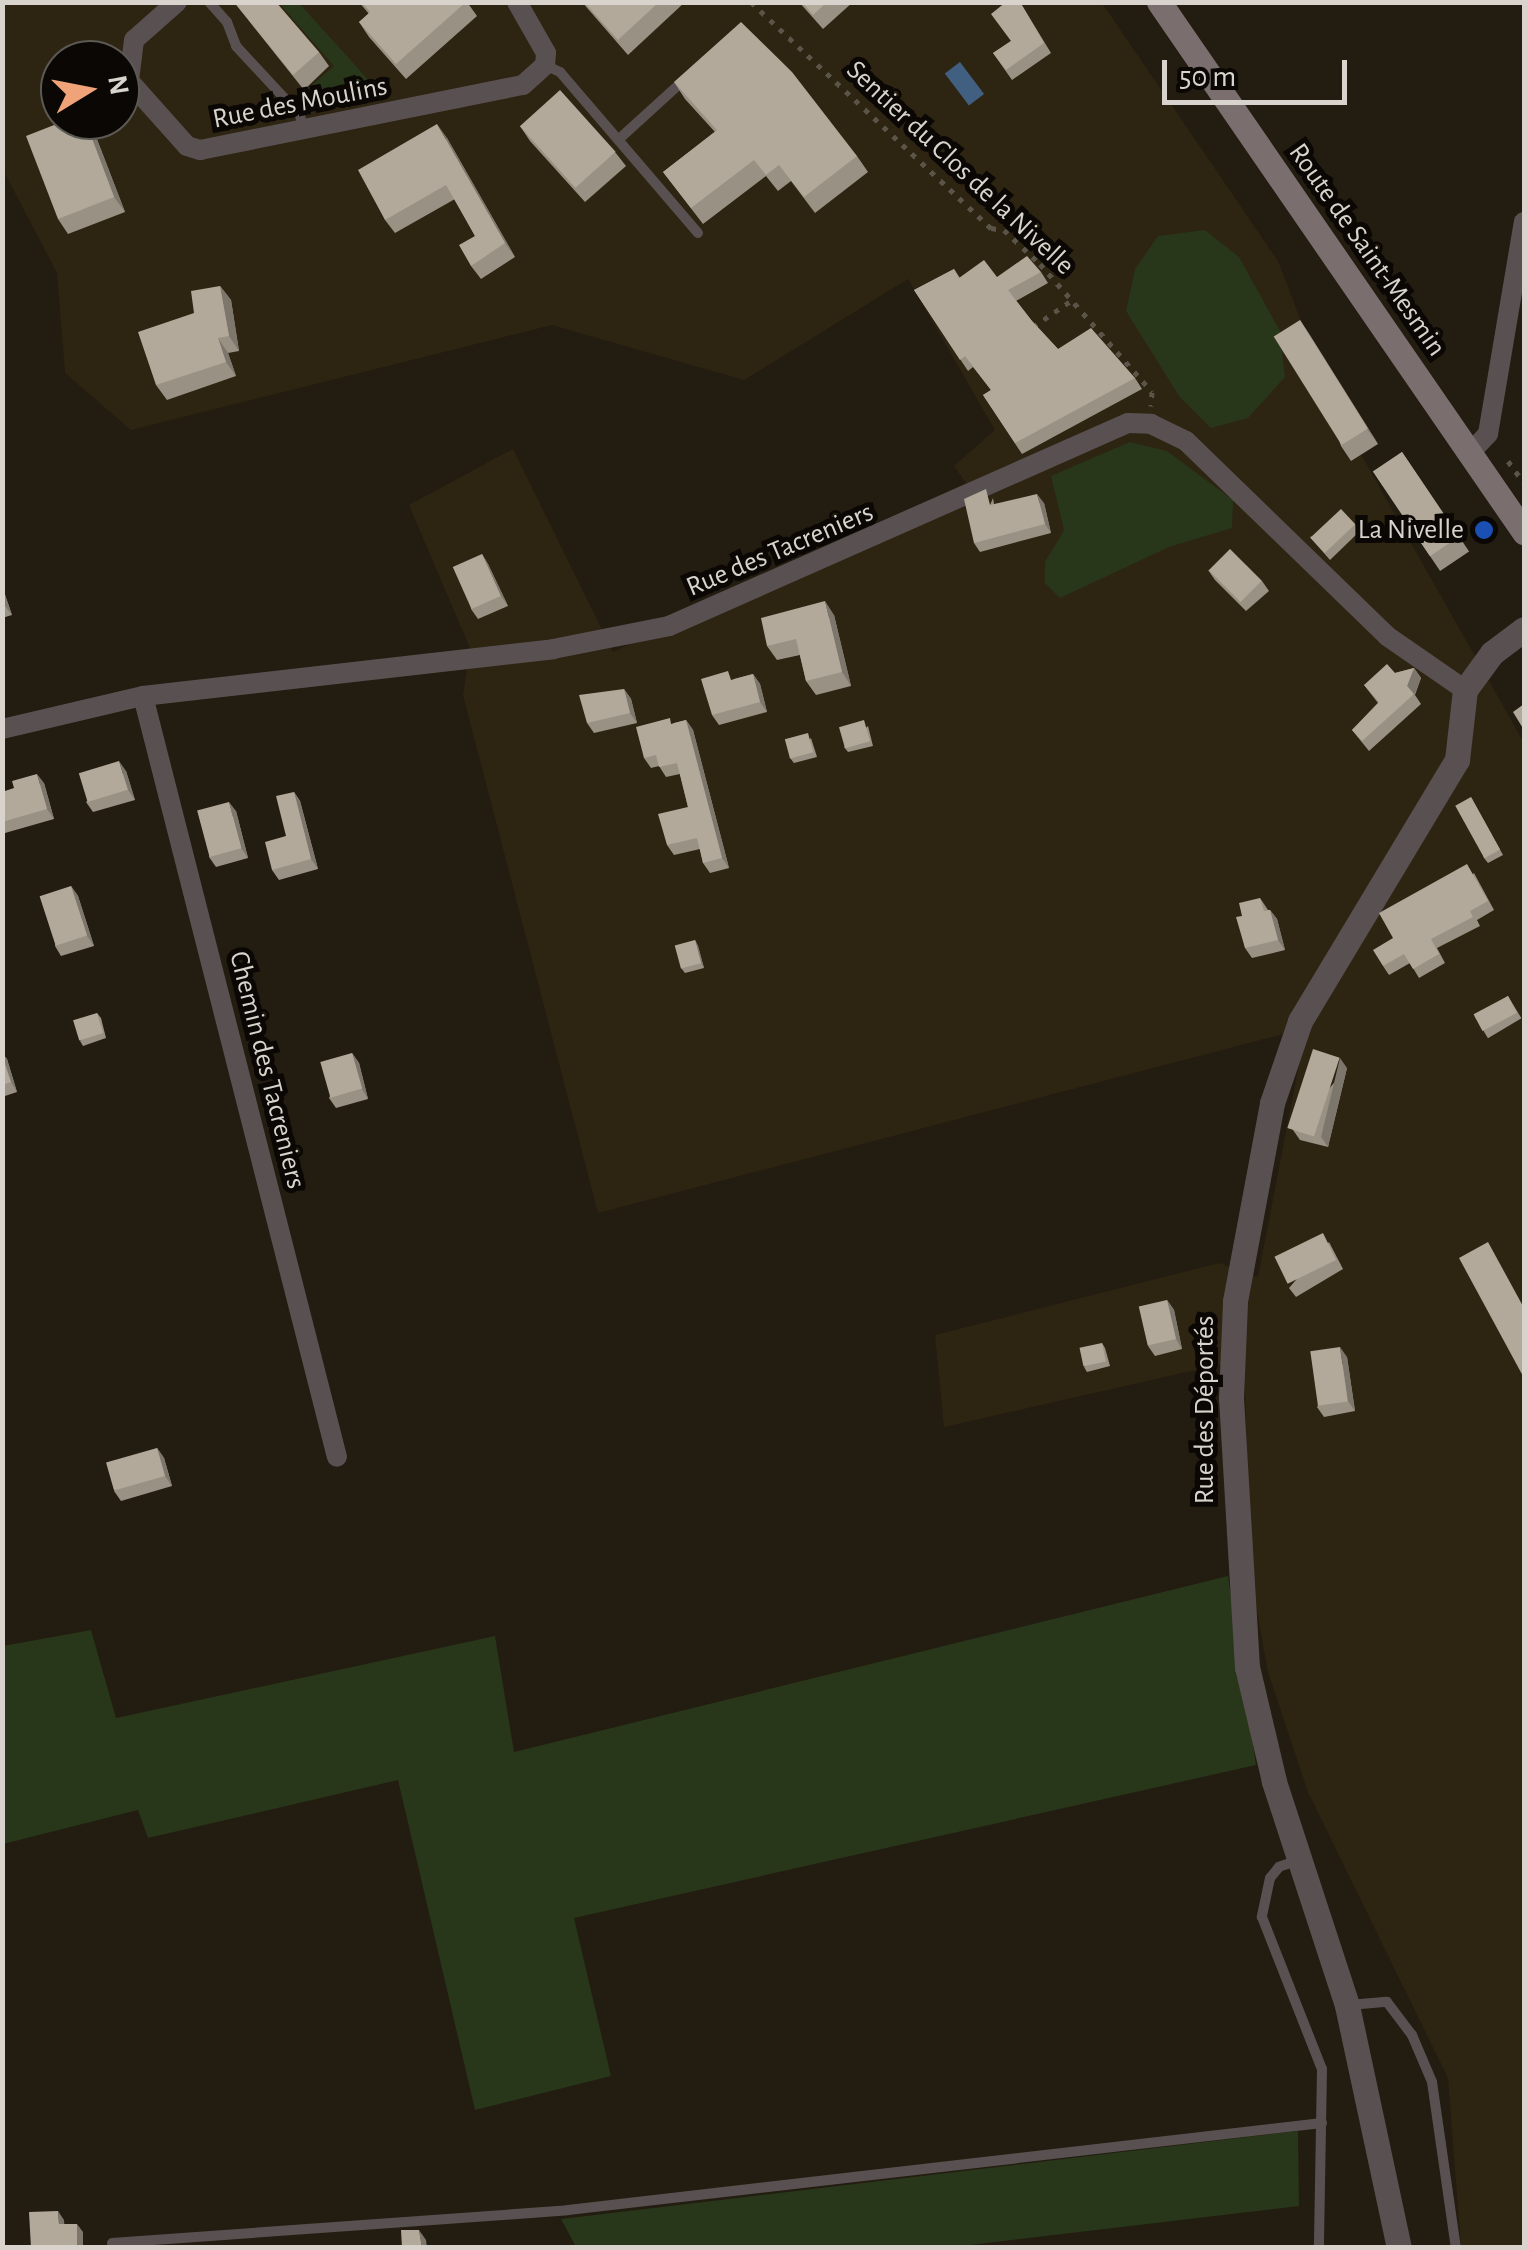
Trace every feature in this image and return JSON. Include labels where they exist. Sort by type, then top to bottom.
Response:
[{"type":"main road","name":"Route de Saint-Mesmin","points":[[1159,2],[1524,532]]},
{"type":"street","name":"Rue des Moulins","points":[[176,2],[134,40],[127,65],[138,95],[187,146],[200,150],[504,90],[544,65]]},
{"type":"street","points":[[530,7],[542,36],[544,65]]},
{"type":"street","points":[[1471,452],[1488,434],[1524,222]]},
{"type":"street","points":[[1151,424],[1186,441],[1387,636],[1464,690],[1492,653],[1524,629]]},
{"type":"street","name":"Rue des Tacreniers","points":[[2,729],[142,696],[553,649],[670,626],[913,522],[1100,430],[1151,424]]},
{"type":"street","name":"Rue des Déportés","points":[[1399,2248],[1347,2005],[1247,1667],[1238,1569],[1232,1398],[1245,1221],[1272,1103],[1300,1021],[1456,760],[1464,690]]},
{"type":"street","name":"Chemin des Tacreniers","points":[[142,696],[337,1457]]},
{"type":"lane","points":[[209,2],[227,22],[236,46],[300,115],[303,130]]},
{"type":"lane","points":[[544,65],[560,72],[698,233]]},
{"type":"lane","points":[[618,140],[692,73]]},
{"type":"lane","points":[[1302,1859],[1279,1867],[1270,1878],[1262,1917],[1322,2069],[1318,2248]]},
{"type":"lane","points":[[1347,2005],[1387,2002],[1412,2035],[1432,2082],[1456,2248]]},
{"type":"lane","points":[[112,2243],[568,2210],[1322,2123]]},
{"type":"path","name":"Sentier du Clos de la Nivelle","points":[[752,2],[984,222],[1004,230],[1072,300],[1152,392],[1151,424]]},
{"type":"path","points":[[1030,330],[1072,300]]},
{"type":"shaded area","points":[[2,3],[1102,3],[1278,261],[1334,407],[1524,743],[1524,2247],[1461,2247],[1448,2078],[1308,1792],[1268,1672],[1251,1577],[1244,1359],[944,1427],[935,1335],[1219,1263],[1258,1277],[1306,1028],[598,1213],[463,695],[470,648],[409,505],[513,449],[613,652],[966,483],[954,466],[995,430],[908,279],[744,380],[552,325],[131,430],[65,373],[57,273],[3,170]]},
{"type":"green space","points":[[279,3],[299,3],[382,95],[311,113],[301,106],[298,97],[334,66]]},
{"type":"green space","points":[[1205,230],[1239,257],[1280,331],[1285,377],[1248,418],[1211,428],[1179,396],[1126,311],[1135,269],[1158,236]]},
{"type":"green space","points":[[1130,442],[1167,451],[1233,500],[1232,528],[1169,547],[1060,598],[1045,583],[1045,562],[1064,530],[1051,476]]},
{"type":"green space","points":[[1228,1576],[1256,1765],[574,1918],[611,2076],[475,2110],[398,1780],[148,1838],[138,1810],[3,1844],[3,1646],[91,1630],[116,1718],[495,1636],[514,1752]]},
{"type":"green space","points":[[1298,2131],[1299,2206],[945,2248],[576,2247],[561,2219]]},
{"type":"water","points":[[960,62],[984,94],[969,105],[945,73]]},
{"type":"building","points":[[234,2],[276,2],[319,52],[293,75]]},
{"type":"building","points":[[362,2],[466,2],[396,64],[359,22],[370,12]]},
{"type":"building","points":[[584,2],[659,2],[618,40]]},
{"type":"building","points":[[802,2],[827,2],[813,15]]},
{"type":"building","points":[[1006,2],[1020,2],[1044,43],[1006,70],[993,53],[1011,41],[991,14]]},
{"type":"building","points":[[741,22],[792,72],[857,156],[804,197],[779,165],[766,175],[754,160],[691,208],[663,172],[717,130],[674,82]]},
{"type":"building","points":[[560,90],[616,152],[575,188],[520,126]]},
{"type":"building","points":[[437,124],[505,243],[471,266],[459,245],[475,236],[446,185],[385,220],[358,170]]},
{"type":"building","points":[[40,131],[40,140],[93,140],[114,197],[58,219],[26,136]]},
{"type":"building","points":[[1027,256],[1041,272],[1008,290],[1032,321],[1058,349],[1091,328],[1135,378],[1015,443],[983,395],[991,390],[965,356],[960,360],[914,290],[954,269],[959,278],[984,260],[997,277]]},
{"type":"building","points":[[220,286],[229,336],[218,338],[226,362],[156,385],[138,332],[194,313],[191,291]]},
{"type":"building","points":[[1300,320],[1368,429],[1342,445],[1274,336]]},
{"type":"building","points":[[1402,452],[1459,537],[1430,556],[1373,472]]},
{"type":"building","points":[[986,489],[990,505],[1037,494],[1045,524],[974,543],[964,499]]},
{"type":"building","points":[[1341,509],[1355,524],[1325,553],[1310,538]]},
{"type":"building","points":[[1230,549],[1262,581],[1241,602],[1209,570]]},
{"type":"building","points":[[482,554],[501,596],[471,609],[453,567]]},
{"type":"building","points":[[825,601],[842,672],[806,681],[796,639],[767,646],[761,618]]},
{"type":"building","points":[[1387,664],[1395,673],[1414,668],[1407,686],[1414,694],[1362,741],[1352,730],[1379,702],[1364,685]]},
{"type":"building","points":[[728,671],[731,680],[753,674],[760,702],[712,715],[701,679]]},
{"type":"building","points":[[624,689],[630,713],[587,723],[579,695]]},
{"type":"building","points":[[1524,704],[1524,730],[1513,712]]},
{"type":"building","points":[[670,718],[671,724],[686,720],[722,858],[703,863],[697,838],[667,845],[658,814],[688,807],[677,763],[659,767],[656,755],[644,758],[636,727]]},
{"type":"building","points":[[864,720],[870,741],[845,748],[839,727]]},
{"type":"building","points":[[808,733],[813,752],[790,759],[785,739]]},
{"type":"building","points":[[119,761],[128,790],[88,802],[79,773]]},
{"type":"building","points":[[37,774],[47,809],[2,822],[2,792],[14,788],[12,781]]},
{"type":"building","points":[[294,792],[311,859],[272,870],[265,842],[286,836],[276,796]]},
{"type":"building","points":[[1471,797],[1500,849],[1484,858],[1455,806]]},
{"type":"building","points":[[229,802],[241,848],[210,857],[197,811]]},
{"type":"building","points":[[1467,864],[1488,901],[1470,911],[1473,917],[1431,939],[1439,954],[1413,969],[1404,954],[1383,966],[1373,950],[1393,938],[1379,913]]},
{"type":"building","points":[[71,886],[87,935],[56,946],[40,896]]},
{"type":"building","points":[[1260,898],[1264,911],[1270,910],[1278,940],[1245,948],[1236,917],[1242,916],[1239,903]]},
{"type":"building","points":[[695,940],[701,963],[681,969],[675,945]]},
{"type":"building","points":[[1508,996],[1517,1013],[1482,1031],[1474,1014]]},
{"type":"building","points":[[97,1013],[103,1033],[79,1040],[73,1020]]},
{"type":"building","points":[[1313,1049],[1340,1058],[1314,1137],[1287,1128]]},
{"type":"building","points":[[352,1053],[362,1089],[330,1098],[320,1062]]},
{"type":"building","points":[[2,1057],[11,1082],[2,1085]]},
{"type":"building","points":[[1323,1233],[1336,1260],[1288,1284],[1274,1257]]},
{"type":"building","points":[[1488,1242],[1524,1308],[1524,1378],[1459,1258]]},
{"type":"building","points":[[1167,1300],[1176,1339],[1148,1345],[1139,1307]]},
{"type":"building","points":[[1102,1343],[1106,1362],[1083,1366],[1080,1348]]},
{"type":"building","points":[[1340,1347],[1348,1401],[1318,1406],[1310,1351]]},
{"type":"building","points":[[157,1448],[165,1476],[114,1490],[106,1463]]},
{"type":"building","points":[[58,2211],[59,2224],[77,2224],[77,2248],[31,2248],[29,2212]]},
{"type":"building","points":[[401,2230],[419,2230],[422,2248],[402,2248]]},
{"type":"place","name":"La Nivelle","points":[[1484,530]]}]
